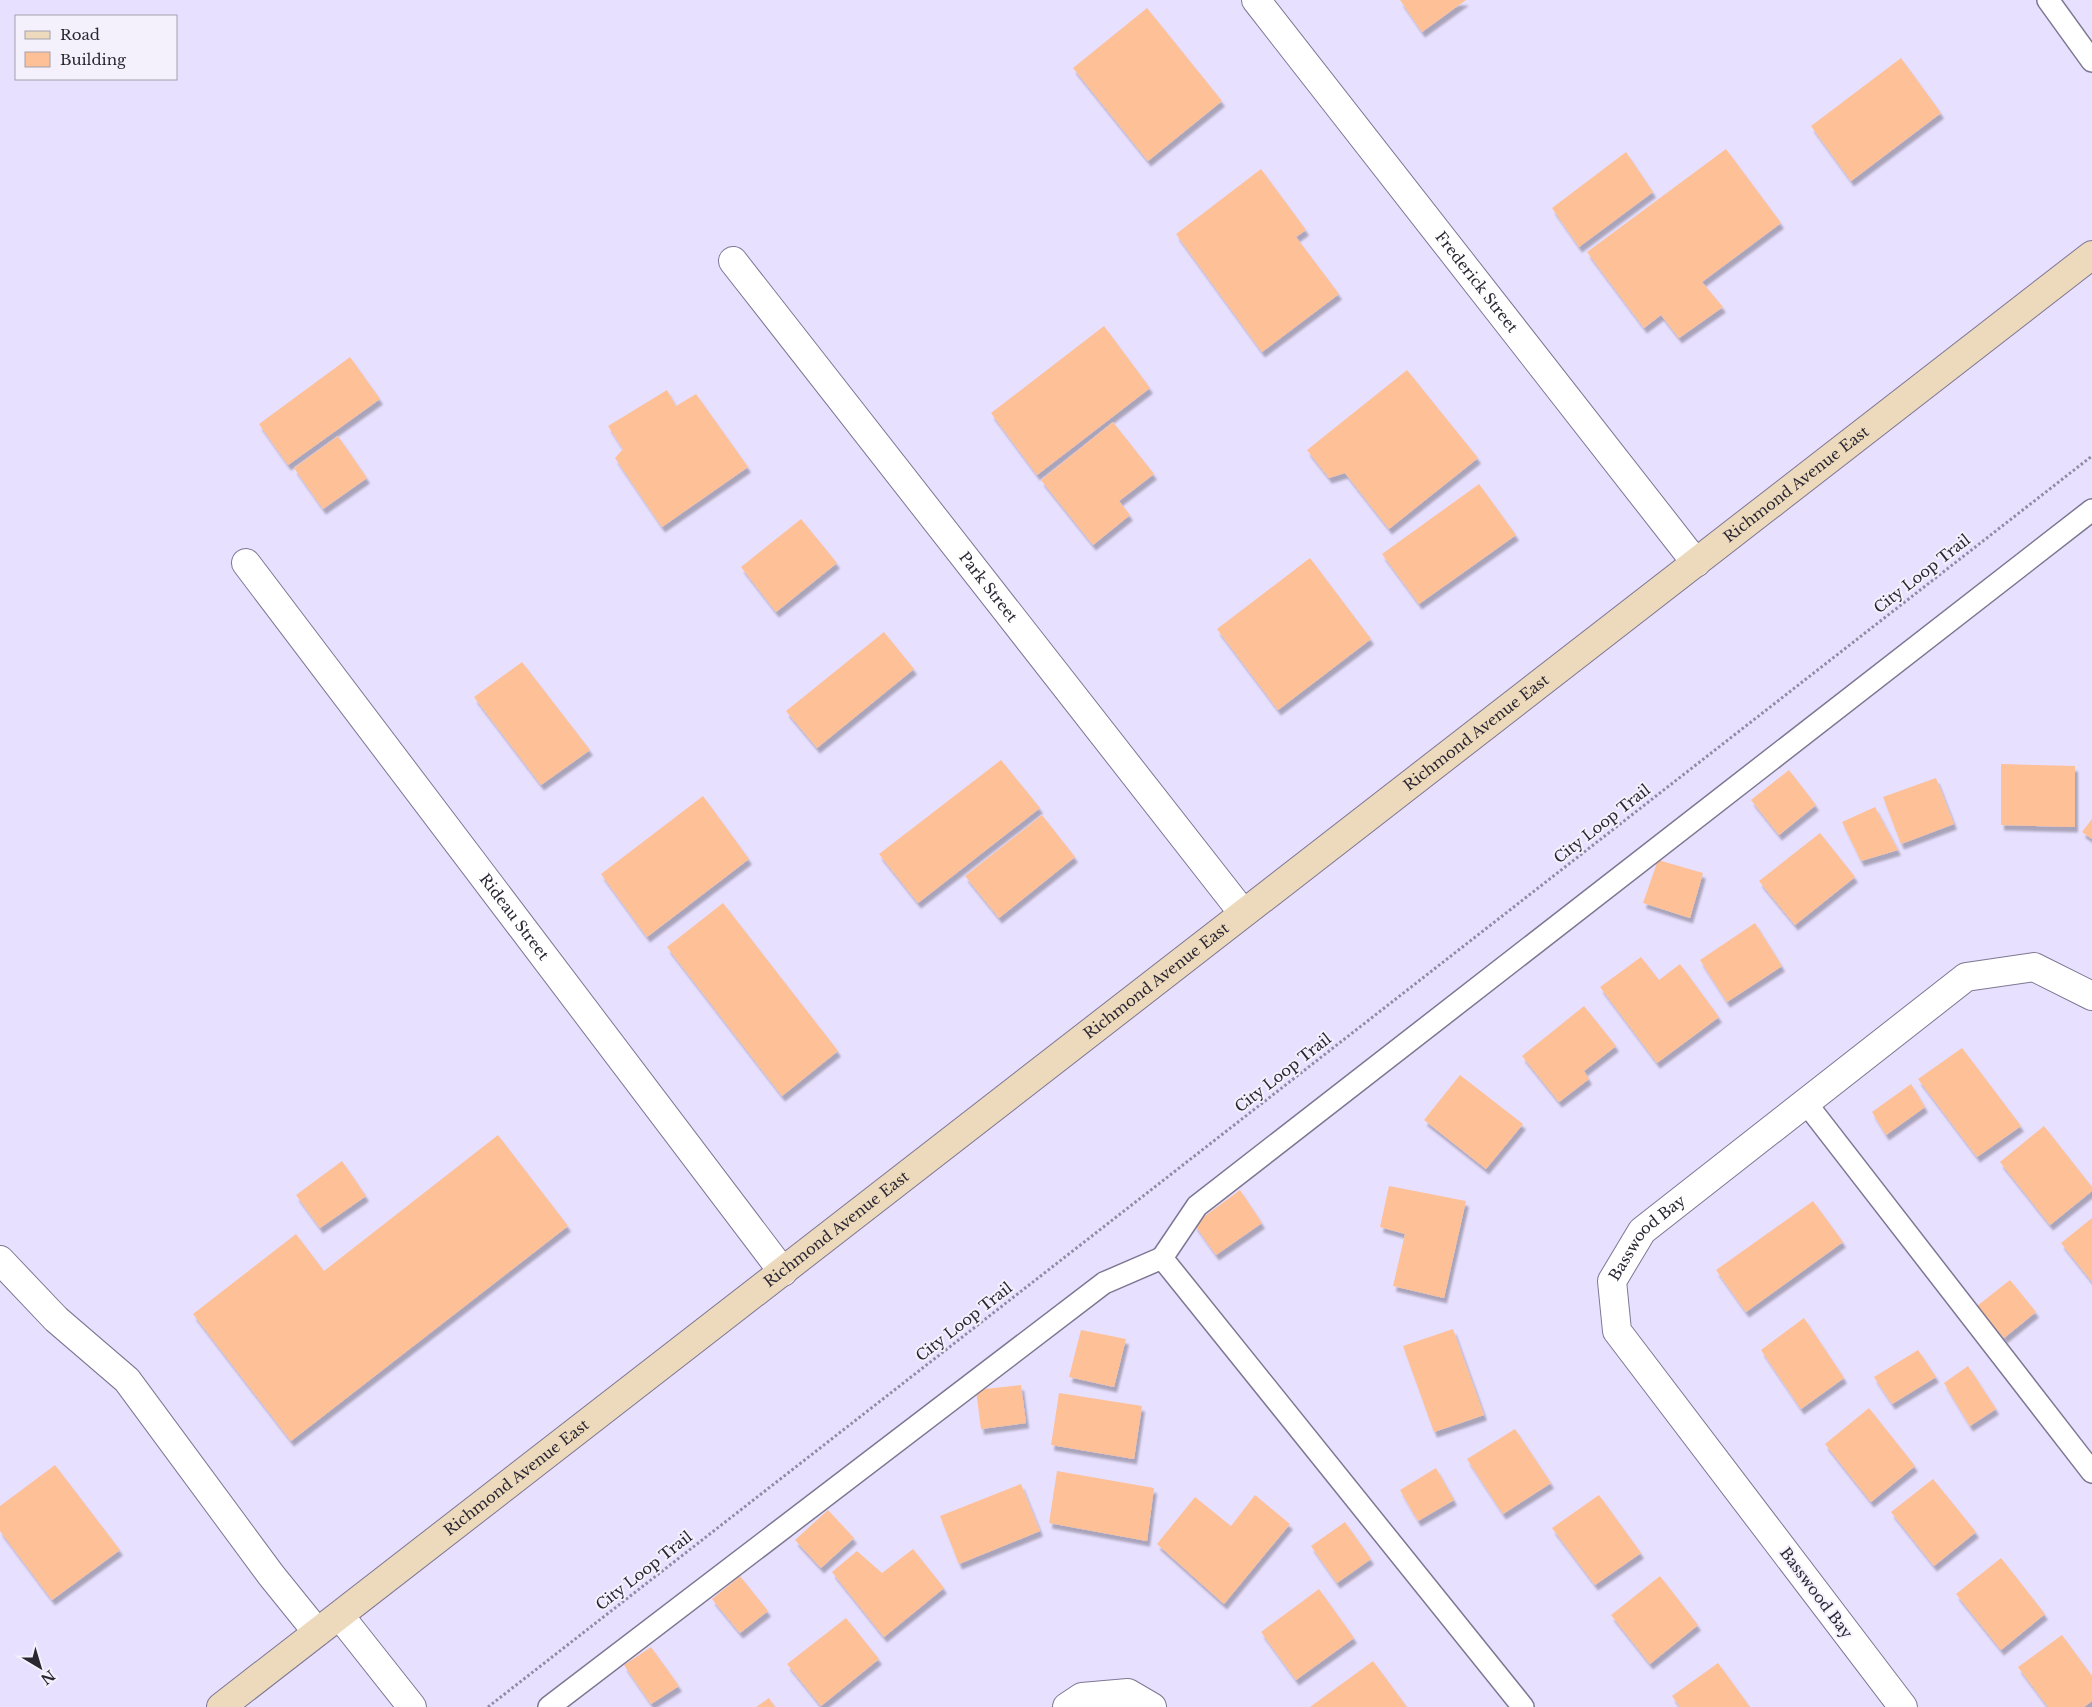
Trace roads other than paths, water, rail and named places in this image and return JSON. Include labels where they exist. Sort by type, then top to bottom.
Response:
[{"type":"main road","name":"Richmond Avenue East","points":[[221,1707],[2092,255]]},
{"type":"street","name":"Frederick Street","points":[[1256,0],[1696,564]]},
{"type":"street","name":"Park Street","points":[[733,261],[1243,913]]},
{"type":"street","name":"Rideau Street","points":[[246,563],[783,1272]]},
{"type":"street","name":"Basswood Bay","points":[[1903,1707],[1617,1331],[1612,1281],[1642,1231],[1966,977],[2034,967],[2092,996]]},
{"type":"street","points":[[0,1260],[56,1319],[127,1380],[271,1575],[317,1632]]},
{"type":"street","points":[[340,1616],[412,1707]]},
{"type":"street","points":[[1067,1707],[1082,1697],[1128,1693],[1152,1707]]},
{"type":"lane","points":[[2048,0],[2092,61]]},
{"type":"lane","points":[[549,1707],[1104,1283],[1162,1258],[1196,1206],[2090,515]]},
{"type":"lane","points":[[1806,1103],[2092,1472]]},
{"type":"lane","points":[[1162,1258],[1523,1707]]}]
